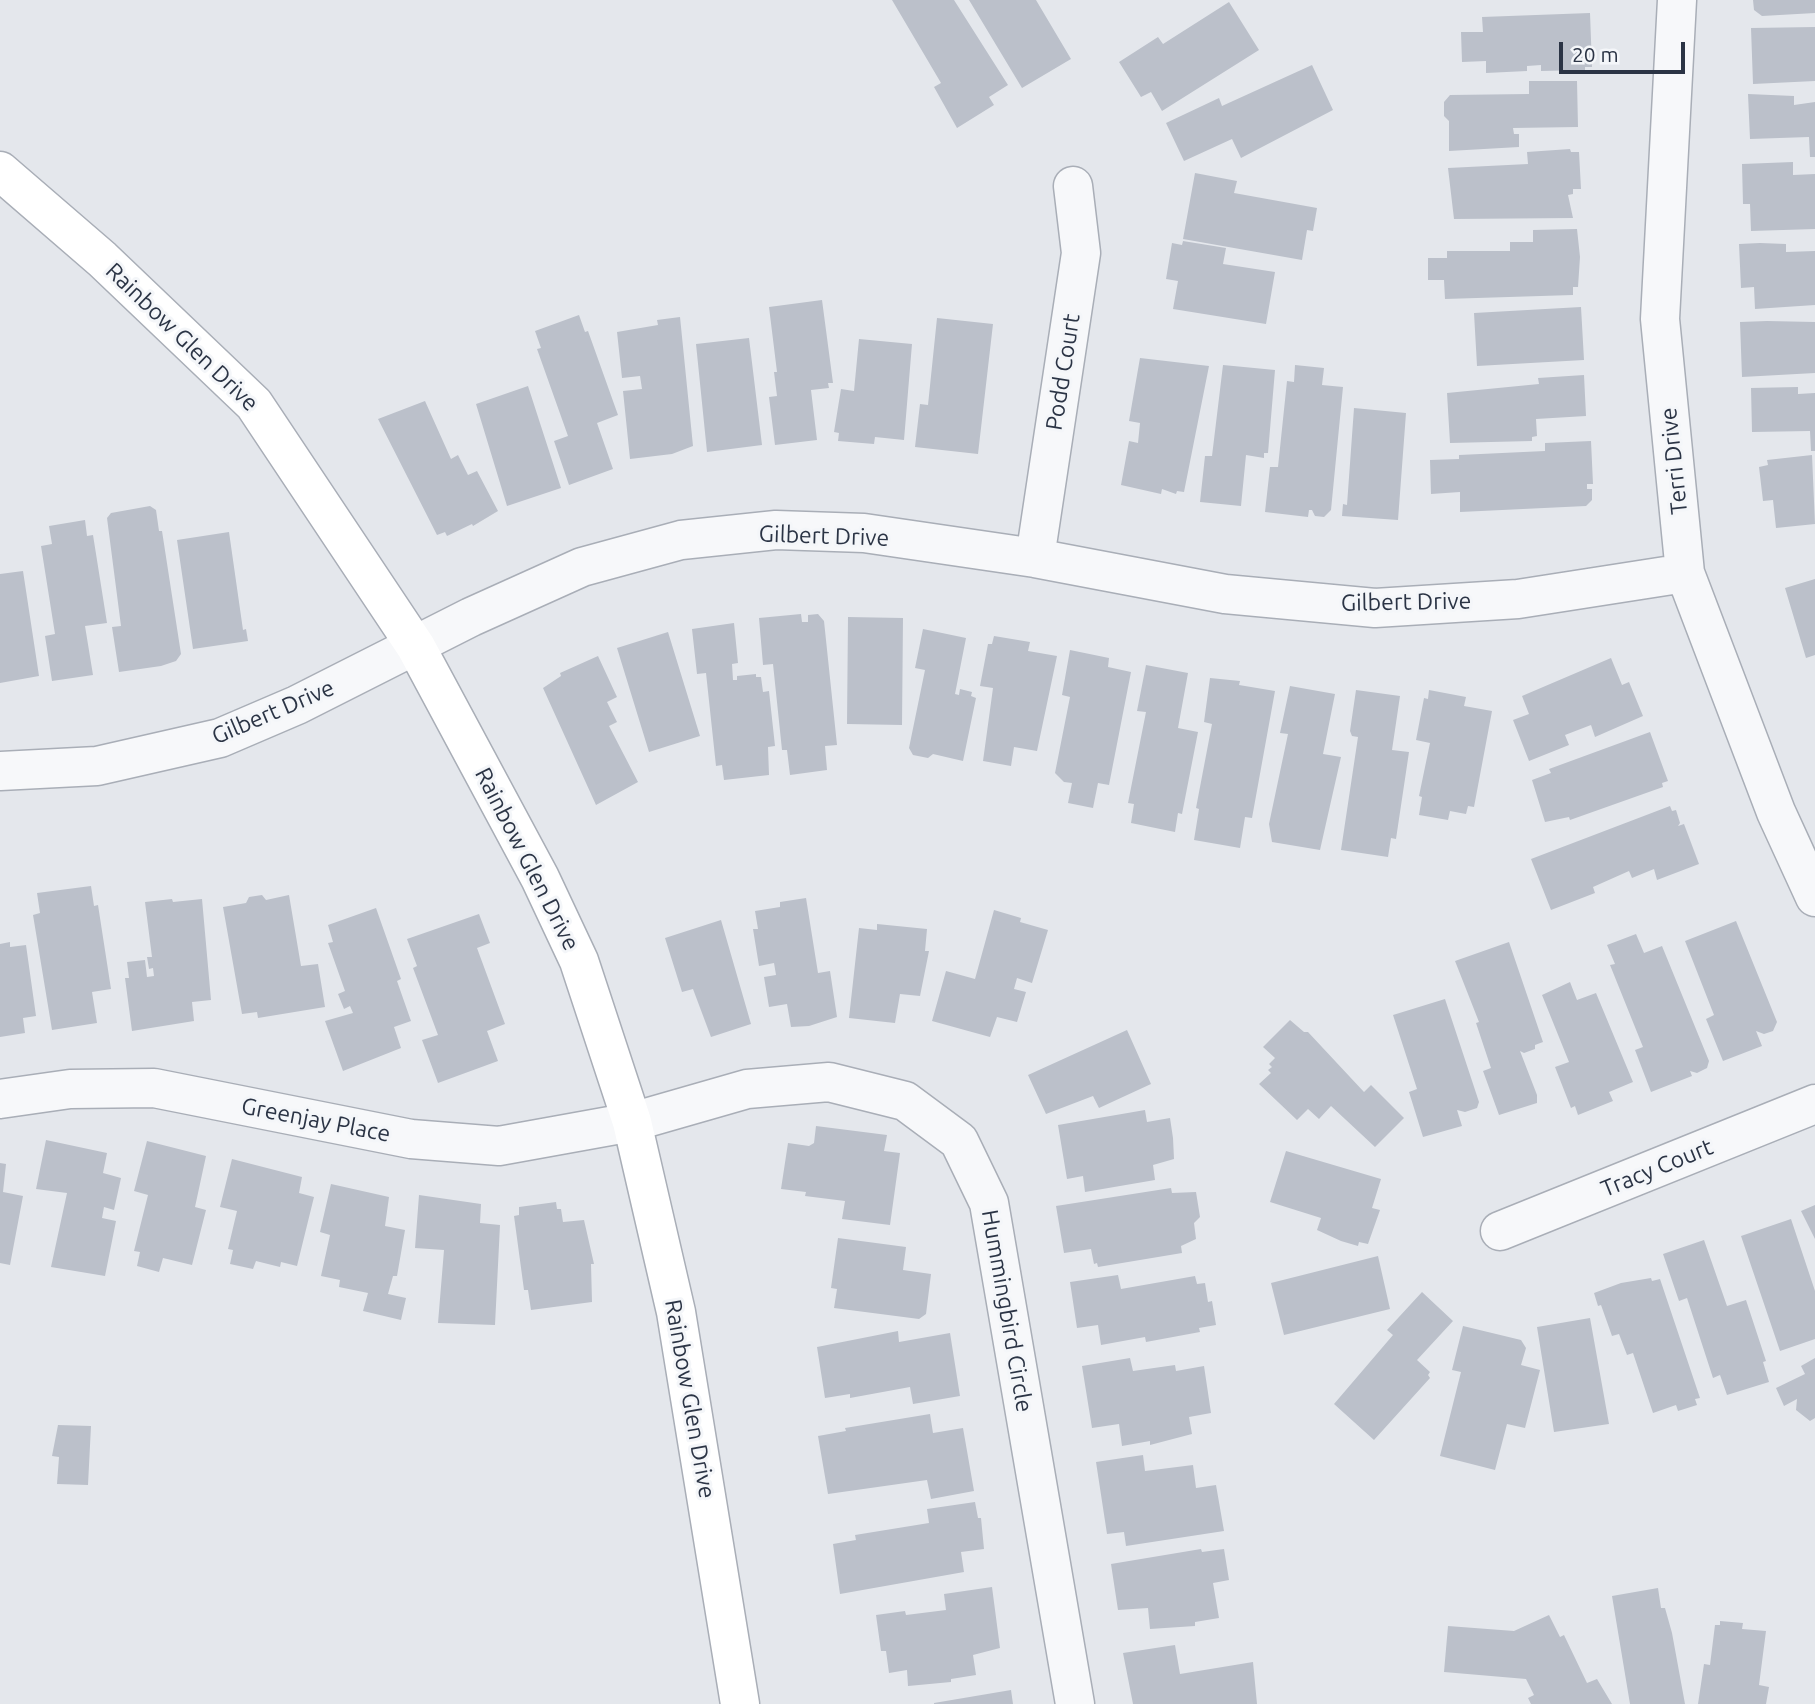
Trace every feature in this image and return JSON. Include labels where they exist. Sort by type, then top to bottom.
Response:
[{"type":"street","name":"Terri Drive","points":[[1677,0],[1660,318],[1685,573],[1776,812],[1815,897]]},
{"type":"street","name":"Rainbow Glen Drive","points":[[0,171],[102,259],[254,404],[416,647],[540,878],[579,961],[632,1122],[676,1312],[740,1704]]},
{"type":"street","name":"Podd Court","points":[[1035,558],[1081,253],[1073,186]]},
{"type":"street","name":"Gilbert Drive","points":[[0,771],[97,766],[220,738],[298,705],[471,617],[582,567],[681,540],[776,530],[864,533],[1035,558],[1225,594],[1375,608],[1518,599],[1685,573]]},
{"type":"street","name":"Hummingbird Circle","points":[[632,1122],[747,1089],[829,1082],[905,1101],[958,1141],[989,1203],[1075,1704]]},
{"type":"street","name":"Greenjay Place","points":[[0,1099],[70,1089],[155,1088],[411,1139],[499,1146],[632,1122]]},
{"type":"street","name":"Tracy Court","points":[[1500,1231],[1815,1104]]},
{"type":"building","points":[[892,0],[954,0],[1008,85],[989,97],[994,105],[957,128],[934,87],[941,83]]},
{"type":"building","points":[[969,0],[1036,0],[1071,59],[1022,88]]},
{"type":"building","points":[[1753,0],[1815,0],[1815,13],[1762,16],[1754,10]]},
{"type":"building","points":[[1229,2],[1259,50],[1162,111],[1151,92],[1141,97],[1119,62],[1158,37],[1163,44]]},
{"type":"building","points":[[1590,13],[1592,67],[1585,67],[1585,70],[1541,71],[1541,65],[1527,66],[1527,71],[1486,73],[1486,61],[1462,62],[1461,32],[1483,32],[1482,17]]},
{"type":"building","points":[[1815,27],[1815,81],[1753,84],[1751,28]]},
{"type":"building","points":[[1312,65],[1333,110],[1241,158],[1232,139],[1184,161],[1166,123],[1219,98],[1222,106]]},
{"type":"building","points":[[1529,81],[1577,81],[1578,127],[1513,128],[1514,134],[1519,134],[1519,147],[1449,151],[1449,121],[1444,116],[1444,102],[1450,95],[1529,94]]},
{"type":"building","points":[[1748,94],[1794,96],[1794,105],[1815,102],[1815,157],[1810,157],[1809,137],[1750,139]]},
{"type":"building","points":[[1570,149],[1571,152],[1579,152],[1581,189],[1573,189],[1573,194],[1568,195],[1573,218],[1454,219],[1448,168],[1528,164],[1527,152]]},
{"type":"building","points":[[1793,162],[1793,175],[1815,174],[1815,229],[1751,231],[1750,204],[1743,204],[1742,164]]},
{"type":"building","points":[[1195,173],[1237,181],[1234,193],[1317,208],[1313,231],[1307,230],[1302,260],[1183,239]]},
{"type":"building","points":[[1577,229],[1580,257],[1578,287],[1573,287],[1573,295],[1445,299],[1444,280],[1428,280],[1428,258],[1447,258],[1447,251],[1510,251],[1510,242],[1533,242],[1533,230]]},
{"type":"building","points":[[1183,241],[1226,248],[1223,264],[1275,272],[1266,324],[1173,309],[1178,281],[1166,279],[1172,243],[1182,245]]},
{"type":"building","points":[[1739,244],[1786,244],[1786,252],[1815,251],[1815,305],[1755,309],[1754,287],[1741,288]]},
{"type":"building","points":[[822,300],[833,383],[828,383],[829,388],[811,390],[817,440],[775,445],[769,397],[777,396],[774,372],[777,372],[769,307]]},
{"type":"building","points":[[1581,307],[1584,360],[1477,366],[1474,313]]},
{"type":"building","points":[[579,315],[585,332],[588,331],[618,415],[597,423],[613,469],[569,485],[554,441],[568,436],[537,349],[541,348],[535,331]]},
{"type":"building","points":[[680,317],[693,446],[672,454],[630,459],[623,391],[642,389],[640,376],[622,378],[617,332],[658,325],[657,320]]},
{"type":"building","points":[[937,318],[993,324],[978,454],[915,447],[920,404],[928,405]]},
{"type":"building","points":[[1740,322],[1815,322],[1815,373],[1742,377]]},
{"type":"building","points":[[749,338],[762,445],[707,452],[696,344]]},
{"type":"building","points":[[859,339],[912,344],[904,440],[875,437],[874,444],[838,441],[839,433],[834,432],[841,389],[854,391]]},
{"type":"building","points":[[1140,358],[1209,366],[1184,492],[1177,491],[1176,494],[1162,489],[1161,494],[1121,485],[1129,441],[1138,443],[1140,423],[1129,421]]},
{"type":"building","points":[[1223,365],[1275,370],[1268,453],[1264,453],[1264,458],[1246,455],[1241,506],[1200,502],[1205,456],[1212,456]]},
{"type":"building","points":[[1295,365],[1324,368],[1322,385],[1343,387],[1331,510],[1324,517],[1315,516],[1312,510],[1309,510],[1308,517],[1265,512],[1270,467],[1278,467],[1287,381],[1294,382]]},
{"type":"building","points":[[1584,375],[1586,416],[1536,419],[1537,436],[1532,437],[1532,441],[1450,443],[1447,393],[1539,384],[1538,378]]},
{"type":"building","points":[[528,386],[561,488],[507,506],[476,404]]},
{"type":"building","points":[[1798,387],[1798,394],[1815,393],[1815,451],[1811,451],[1810,431],[1752,432],[1751,388]]},
{"type":"building","points":[[425,401],[451,459],[458,455],[468,475],[477,471],[498,511],[473,526],[472,524],[447,536],[445,532],[437,535],[378,419]]},
{"type":"building","points":[[1354,408],[1406,413],[1398,520],[1342,516],[1343,504],[1347,505]]},
{"type":"building","points":[[1591,441],[1593,484],[1587,484],[1587,489],[1592,489],[1592,500],[1586,506],[1460,512],[1460,492],[1431,494],[1430,460],[1459,459],[1459,455],[1545,451],[1545,443]]},
{"type":"building","points":[[1812,455],[1815,524],[1776,528],[1773,500],[1763,501],[1759,467],[1768,465],[1767,460]]},
{"type":"building","points":[[150,506],[156,510],[159,531],[162,531],[181,654],[176,661],[161,666],[119,672],[112,627],[121,626],[107,518],[111,513]]},
{"type":"building","points":[[85,520],[87,536],[93,535],[107,623],[85,626],[93,675],[52,681],[45,636],[55,634],[41,546],[52,544],[49,526]]},
{"type":"building","points":[[229,532],[243,630],[246,629],[248,641],[193,649],[177,540]]},
{"type":"building","points":[[23,571],[39,676],[0,683],[0,574]]},
{"type":"building","points":[[1815,579],[1815,655],[1806,658],[1785,588]]},
{"type":"building","points":[[801,614],[802,622],[808,622],[808,615],[818,614],[824,621],[837,745],[825,746],[827,770],[790,775],[787,750],[782,750],[773,664],[763,665],[759,618]]},
{"type":"building","points":[[848,617],[903,618],[902,725],[847,724]]},
{"type":"building","points":[[734,623],[738,663],[732,664],[733,680],[737,680],[737,676],[756,674],[756,677],[761,677],[763,692],[769,691],[775,746],[768,747],[769,775],[724,780],[722,765],[716,766],[706,673],[697,674],[692,629]]},
{"type":"building","points":[[923,629],[966,638],[955,694],[959,695],[960,689],[972,692],[971,696],[976,698],[963,761],[933,754],[928,758],[913,755],[909,748],[925,670],[915,668]]},
{"type":"building","points":[[668,632],[700,736],[649,752],[617,648]]},
{"type":"building","points":[[994,636],[1030,642],[1028,651],[1057,656],[1037,751],[1014,747],[1011,766],[983,761],[993,688],[980,686],[988,644],[992,644]]},
{"type":"building","points":[[1070,650],[1109,658],[1108,667],[1131,672],[1109,785],[1098,783],[1093,808],[1068,803],[1072,783],[1064,782],[1055,773],[1070,697],[1062,695]]},
{"type":"building","points":[[598,656],[617,697],[607,702],[617,722],[609,726],[638,782],[596,805],[543,688],[561,676],[560,673]]},
{"type":"building","points":[[1611,658],[1622,685],[1629,682],[1643,716],[1595,737],[1591,725],[1565,735],[1569,745],[1529,761],[1513,720],[1529,714],[1522,696]]},
{"type":"building","points":[[1146,665],[1188,673],[1178,728],[1198,732],[1182,814],[1178,813],[1175,832],[1131,823],[1134,804],[1128,803],[1146,712],[1137,711]]},
{"type":"building","points":[[1210,678],[1240,681],[1239,685],[1275,691],[1252,818],[1245,817],[1240,848],[1194,840],[1199,809],[1196,808],[1212,724],[1204,722]]},
{"type":"building","points":[[1290,686],[1335,694],[1323,754],[1341,757],[1320,850],[1272,842],[1269,824],[1288,734],[1280,733]]},
{"type":"building","points":[[1356,690],[1400,696],[1392,750],[1409,752],[1396,839],[1391,838],[1388,857],[1341,850],[1358,737],[1352,736],[1350,731]]},
{"type":"building","points":[[1429,690],[1466,697],[1464,706],[1492,711],[1474,807],[1468,806],[1466,814],[1450,811],[1448,820],[1419,815],[1422,797],[1419,796],[1430,743],[1416,740],[1424,698],[1428,699]]},
{"type":"building","points":[[1650,732],[1668,781],[1662,783],[1663,787],[1570,820],[1569,817],[1545,822],[1532,780],[1551,773],[1549,769]]},
{"type":"building","points":[[1670,806],[1672,811],[1676,810],[1680,823],[1678,826],[1684,824],[1699,864],[1657,880],[1654,869],[1632,878],[1629,871],[1593,887],[1595,893],[1551,910],[1531,859]]},
{"type":"building","points":[[91,886],[94,906],[98,905],[111,989],[92,992],[97,1023],[52,1030],[33,915],[40,913],[37,893]]},
{"type":"building","points":[[262,895],[266,900],[289,895],[301,966],[318,964],[325,1007],[258,1018],[257,1012],[242,1014],[223,907],[246,903],[249,897]]},
{"type":"building","points":[[806,898],[818,973],[830,971],[837,1017],[809,1026],[791,1027],[787,1004],[769,1007],[764,977],[776,975],[774,963],[759,966],[753,929],[758,929],[755,911],[780,907],[780,902]]},
{"type":"building","points":[[172,899],[173,902],[202,899],[211,1000],[192,1002],[194,1021],[132,1031],[125,978],[129,978],[127,962],[145,960],[147,977],[154,976],[153,968],[149,969],[147,957],[152,957],[145,902]]},
{"type":"building","points":[[376,908],[401,979],[397,981],[411,1021],[394,1027],[401,1048],[343,1071],[325,1021],[353,1013],[350,1006],[344,1009],[338,994],[345,991],[328,943],[333,942],[328,925]]},
{"type":"building","points":[[994,910],[1021,918],[1020,922],[1048,930],[1032,983],[1017,978],[1014,989],[1026,992],[1017,1022],[997,1017],[990,1037],[932,1021],[946,971],[975,979]]},
{"type":"building","points":[[479,914],[490,943],[477,948],[505,1024],[487,1031],[498,1061],[438,1083],[422,1040],[438,1035],[413,968],[417,966],[407,939]]},
{"type":"building","points":[[721,920],[751,1024],[711,1037],[693,989],[682,992],[665,938]]},
{"type":"building","points":[[1736,921],[1777,1022],[1773,1031],[1764,1034],[1756,1031],[1762,1046],[1723,1061],[1706,1019],[1714,1015],[1685,941]]},
{"type":"building","points":[[877,924],[927,929],[925,951],[929,951],[920,996],[900,994],[895,1023],[849,1018],[859,928],[877,930]]},
{"type":"building","points":[[1636,934],[1644,953],[1662,946],[1709,1061],[1707,1068],[1697,1073],[1690,1071],[1692,1076],[1651,1092],[1635,1050],[1643,1047],[1610,965],[1615,964],[1607,945]]},
{"type":"building","points":[[10,942],[10,947],[26,945],[36,1016],[23,1018],[25,1033],[0,1037],[0,944]]},
{"type":"building","points":[[1509,942],[1543,1042],[1535,1045],[1535,1049],[1524,1053],[1520,1051],[1537,1095],[1537,1103],[1499,1115],[1483,1071],[1491,1068],[1476,1023],[1479,1022],[1455,961]]},
{"type":"building","points":[[1570,982],[1577,1000],[1596,993],[1633,1082],[1609,1092],[1613,1101],[1578,1115],[1575,1106],[1571,1108],[1555,1067],[1569,1062],[1542,995]]},
{"type":"building","points":[[1445,999],[1479,1102],[1477,1108],[1465,1112],[1457,1110],[1462,1126],[1423,1137],[1409,1092],[1417,1089],[1393,1015]]},
{"type":"building","points":[[1290,1020],[1304,1032],[1308,1032],[1364,1092],[1371,1085],[1404,1118],[1375,1147],[1331,1106],[1319,1119],[1308,1109],[1297,1120],[1259,1084],[1271,1073],[1268,1070],[1272,1067],[1269,1064],[1275,1058],[1263,1047]]},
{"type":"building","points":[[1127,1030],[1151,1084],[1099,1108],[1093,1096],[1046,1114],[1028,1075]]},
{"type":"building","points":[[1145,1110],[1147,1122],[1170,1118],[1173,1138],[1174,1159],[1153,1165],[1155,1180],[1085,1192],[1083,1176],[1067,1179],[1058,1125]]},
{"type":"building","points":[[816,1126],[887,1135],[884,1151],[900,1153],[890,1225],[842,1219],[845,1201],[805,1196],[806,1192],[781,1189],[788,1143],[809,1146],[814,1143]]},
{"type":"building","points":[[46,1140],[107,1153],[103,1173],[121,1178],[114,1210],[104,1207],[102,1218],[116,1221],[105,1276],[51,1267],[67,1193],[36,1189]]},
{"type":"building","points":[[147,1141],[206,1156],[195,1207],[206,1210],[192,1265],[163,1258],[159,1272],[137,1266],[140,1252],[134,1251],[148,1195],[134,1191]]},
{"type":"building","points":[[1286,1151],[1381,1179],[1372,1208],[1380,1210],[1368,1244],[1359,1242],[1358,1246],[1341,1241],[1317,1230],[1321,1218],[1270,1202]]},
{"type":"building","points":[[232,1159],[302,1177],[299,1193],[314,1197],[297,1266],[281,1262],[280,1267],[256,1261],[253,1269],[230,1264],[233,1250],[228,1249],[237,1211],[220,1207]]},
{"type":"building","points":[[0,1163],[6,1164],[3,1192],[23,1196],[10,1265],[0,1263]]},
{"type":"building","points":[[331,1184],[389,1197],[385,1226],[405,1230],[397,1276],[393,1276],[388,1294],[406,1298],[401,1320],[363,1311],[368,1293],[339,1287],[340,1280],[321,1276],[330,1235],[320,1232]]},
{"type":"building","points":[[1171,1188],[1172,1193],[1196,1192],[1200,1217],[1194,1223],[1196,1239],[1181,1246],[1182,1253],[1098,1267],[1097,1263],[1094,1264],[1091,1249],[1064,1253],[1056,1206]]},
{"type":"building","points":[[419,1195],[481,1204],[480,1223],[500,1225],[495,1325],[438,1323],[444,1250],[415,1248]]},
{"type":"building","points":[[556,1202],[557,1209],[561,1209],[563,1222],[584,1220],[594,1264],[591,1264],[592,1302],[531,1310],[528,1290],[524,1290],[514,1216],[519,1215],[519,1207]]},
{"type":"building","points":[[1815,1205],[1815,1239],[1801,1211]]},
{"type":"building","points":[[1791,1219],[1815,1291],[1815,1339],[1780,1351],[1741,1236]]},
{"type":"building","points":[[838,1238],[906,1247],[903,1270],[931,1274],[926,1314],[919,1319],[834,1308],[837,1289],[831,1288]]},
{"type":"building","points":[[1704,1240],[1727,1306],[1746,1300],[1766,1361],[1763,1362],[1769,1382],[1727,1395],[1720,1375],[1713,1378],[1687,1298],[1679,1301],[1663,1254]]},
{"type":"building","points":[[1378,1256],[1390,1309],[1284,1335],[1271,1283]]},
{"type":"building","points":[[1118,1275],[1121,1289],[1195,1276],[1197,1284],[1205,1283],[1208,1302],[1212,1301],[1216,1325],[1199,1328],[1200,1332],[1146,1342],[1145,1337],[1101,1345],[1098,1325],[1077,1328],[1070,1282]]},
{"type":"building","points":[[1651,1278],[1652,1281],[1660,1279],[1700,1398],[1695,1399],[1697,1405],[1678,1411],[1676,1405],[1653,1413],[1633,1353],[1627,1355],[1619,1334],[1612,1336],[1594,1293],[1621,1283]]},
{"type":"building","points":[[1422,1292],[1453,1321],[1417,1360],[1430,1372],[1430,1378],[1374,1440],[1334,1404],[1393,1335],[1387,1330]]},
{"type":"building","points":[[1590,1318],[1609,1424],[1554,1432],[1537,1327]]},
{"type":"building","points":[[1463,1326],[1521,1340],[1526,1348],[1521,1365],[1540,1370],[1525,1428],[1507,1424],[1495,1470],[1440,1456],[1461,1372],[1452,1370]]},
{"type":"building","points":[[898,1331],[899,1342],[950,1333],[960,1396],[913,1404],[910,1387],[850,1398],[850,1394],[825,1398],[817,1347]]},
{"type":"building","points":[[1130,1358],[1133,1371],[1175,1365],[1176,1371],[1204,1366],[1211,1413],[1189,1417],[1192,1434],[1150,1445],[1150,1441],[1122,1446],[1119,1424],[1092,1428],[1082,1366]]},
{"type":"building","points":[[1815,1358],[1815,1418],[1810,1421],[1796,1410],[1797,1399],[1784,1406],[1776,1388],[1805,1374],[1801,1366]]},
{"type":"building","points":[[930,1414],[933,1433],[963,1428],[974,1491],[931,1499],[927,1480],[828,1494],[818,1436],[846,1431],[845,1428]]},
{"type":"building","points":[[58,1425],[91,1426],[88,1485],[57,1484],[59,1457],[52,1456]]},
{"type":"building","points":[[1143,1455],[1145,1471],[1193,1465],[1196,1488],[1216,1485],[1224,1531],[1126,1546],[1124,1532],[1107,1534],[1096,1462]]},
{"type":"building","points":[[975,1502],[978,1518],[981,1518],[984,1549],[961,1552],[964,1572],[840,1594],[833,1544],[856,1540],[855,1535],[929,1523],[927,1509]]},
{"type":"building","points":[[1201,1549],[1202,1552],[1224,1549],[1229,1580],[1213,1583],[1219,1618],[1195,1622],[1195,1626],[1150,1629],[1148,1608],[1118,1610],[1111,1564]]},
{"type":"building","points":[[992,1587],[1000,1648],[973,1655],[976,1675],[951,1679],[951,1682],[908,1686],[907,1670],[889,1673],[886,1651],[881,1651],[876,1615],[905,1611],[906,1615],[946,1610],[944,1594]]},
{"type":"building","points":[[1658,1588],[1661,1608],[1665,1608],[1672,1633],[1685,1704],[1630,1704],[1612,1596]]},
{"type":"building","points":[[1549,1615],[1560,1637],[1564,1635],[1587,1683],[1597,1679],[1612,1704],[1531,1704],[1528,1698],[1534,1695],[1526,1679],[1444,1672],[1448,1626],[1514,1631]]},
{"type":"building","points":[[1720,1621],[1743,1623],[1742,1629],[1766,1631],[1759,1685],[1769,1687],[1766,1704],[1698,1704],[1704,1664],[1710,1665],[1715,1625],[1720,1625]]},
{"type":"building","points":[[1175,1645],[1180,1674],[1253,1662],[1257,1704],[1133,1704],[1123,1653]]},
{"type":"building","points":[[1011,1690],[1013,1704],[934,1704],[934,1703]]}]
